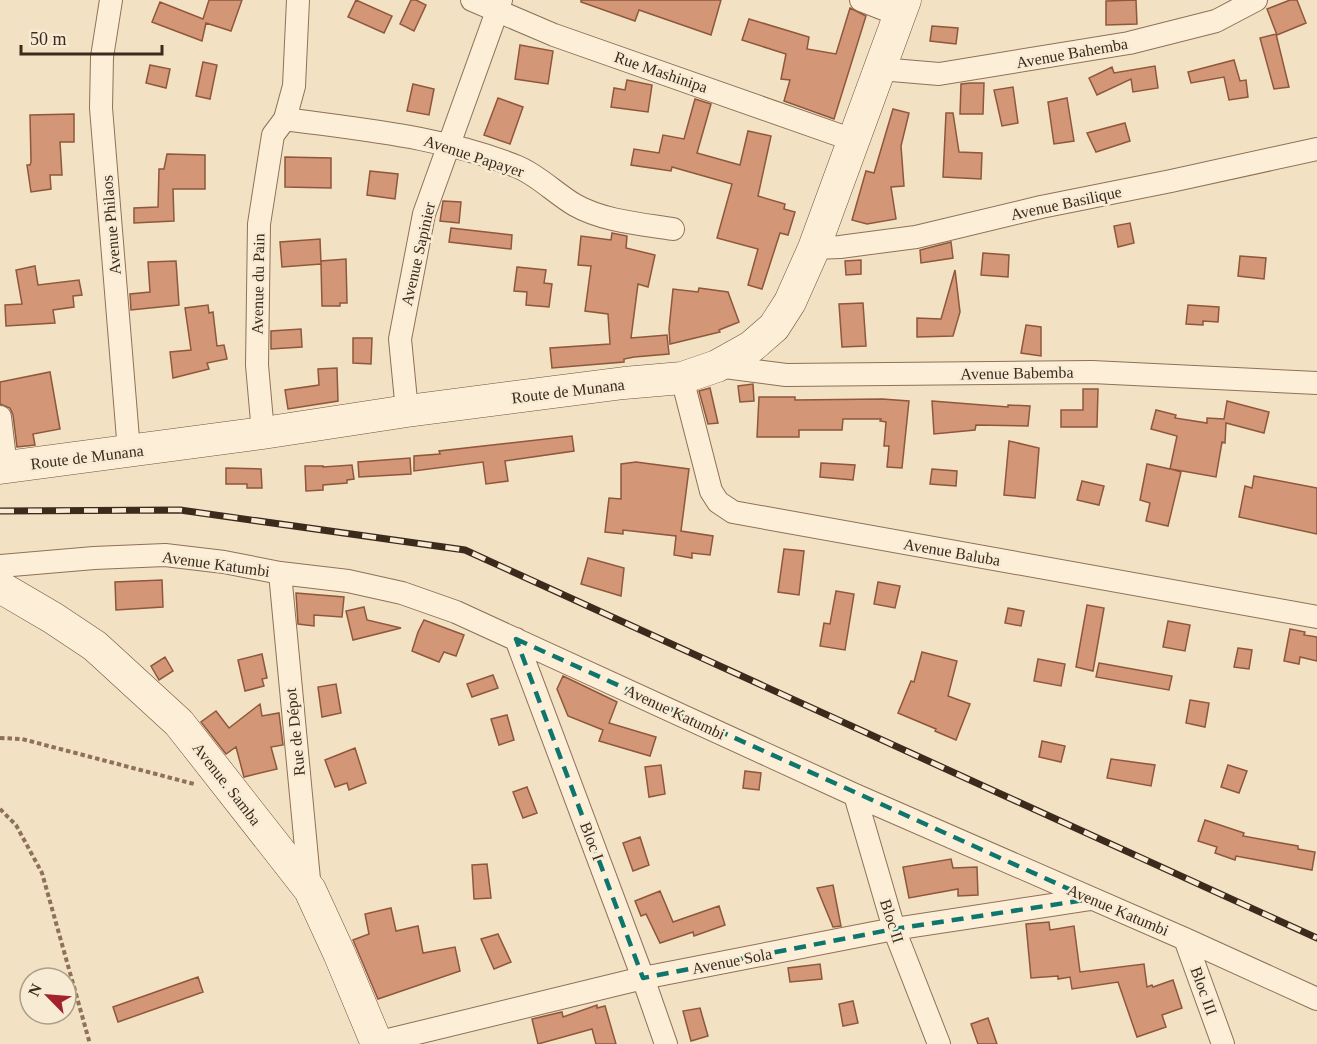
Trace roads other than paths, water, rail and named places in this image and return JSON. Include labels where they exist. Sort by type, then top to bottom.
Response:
[{"type":"main road","name":"Route de Munana","points":[[3,468],[264,433],[407,411],[624,383],[682,378],[717,366],[751,347],[774,327],[790,302],[814,248],[902,7]]},
{"type":"main road","name":"Avenue. Samba","points":[[0,587],[19,596],[95,646],[179,723],[310,890],[377,1043]]},
{"type":"street","name":"Avenue Philaos","points":[[111,0],[102,57],[101,108],[129,451]]},
{"type":"street","name":"Avenue du Pain","points":[[264,433],[258,365],[259,224],[279,127],[294,86],[298,0]]},
{"type":"street","name":"Rue Mashinipa","points":[[471,0],[500,5],[554,34],[853,140]]},
{"type":"street","points":[[861,0],[902,7]]},
{"type":"street","name":"Avenue Bahemba","points":[[880,69],[939,74],[1129,43],[1216,21],[1256,0]]},
{"type":"street","name":"Avenue Sapinier","points":[[407,411],[400,339],[424,214],[500,5]]},
{"type":"street","name":"Avenue Papayer","points":[[279,127],[422,138],[520,168],[576,206],[610,218],[673,230]]},
{"type":"street","name":"Avenue Basilique","points":[[814,248],[916,237],[1041,207],[1317,149]]},
{"type":"street","name":"Avenue Babemba","points":[[717,366],[786,375],[1092,372],[1317,383]]},
{"type":"street","name":"Avenue Baluba","points":[[682,378],[711,490],[718,502],[733,512],[1317,617]]},
{"type":"street","points":[[0,417],[3,468]]},
{"type":"street","name":"Avenue Katumbi","points":[[0,566],[165,555],[348,581],[402,593],[456,612],[855,795],[1317,999]]},
{"type":"street","name":"Rue de Dépot","points":[[280,573],[310,890]]},
{"type":"street","name":"Bloc I","points":[[516,639],[644,978],[666,1044]]},
{"type":"street","name":"Bloc II","points":[[855,795],[894,929],[939,1044]]},
{"type":"street","name":"Avenue Sola","points":[[377,1043],[644,978],[894,929],[1091,899]]},
{"type":"street","name":"Bloc III","points":[[1185,939],[1223,1044]]},
{"type":"railway","points":[[0,511],[180,510],[465,550],[1317,938]]}]
